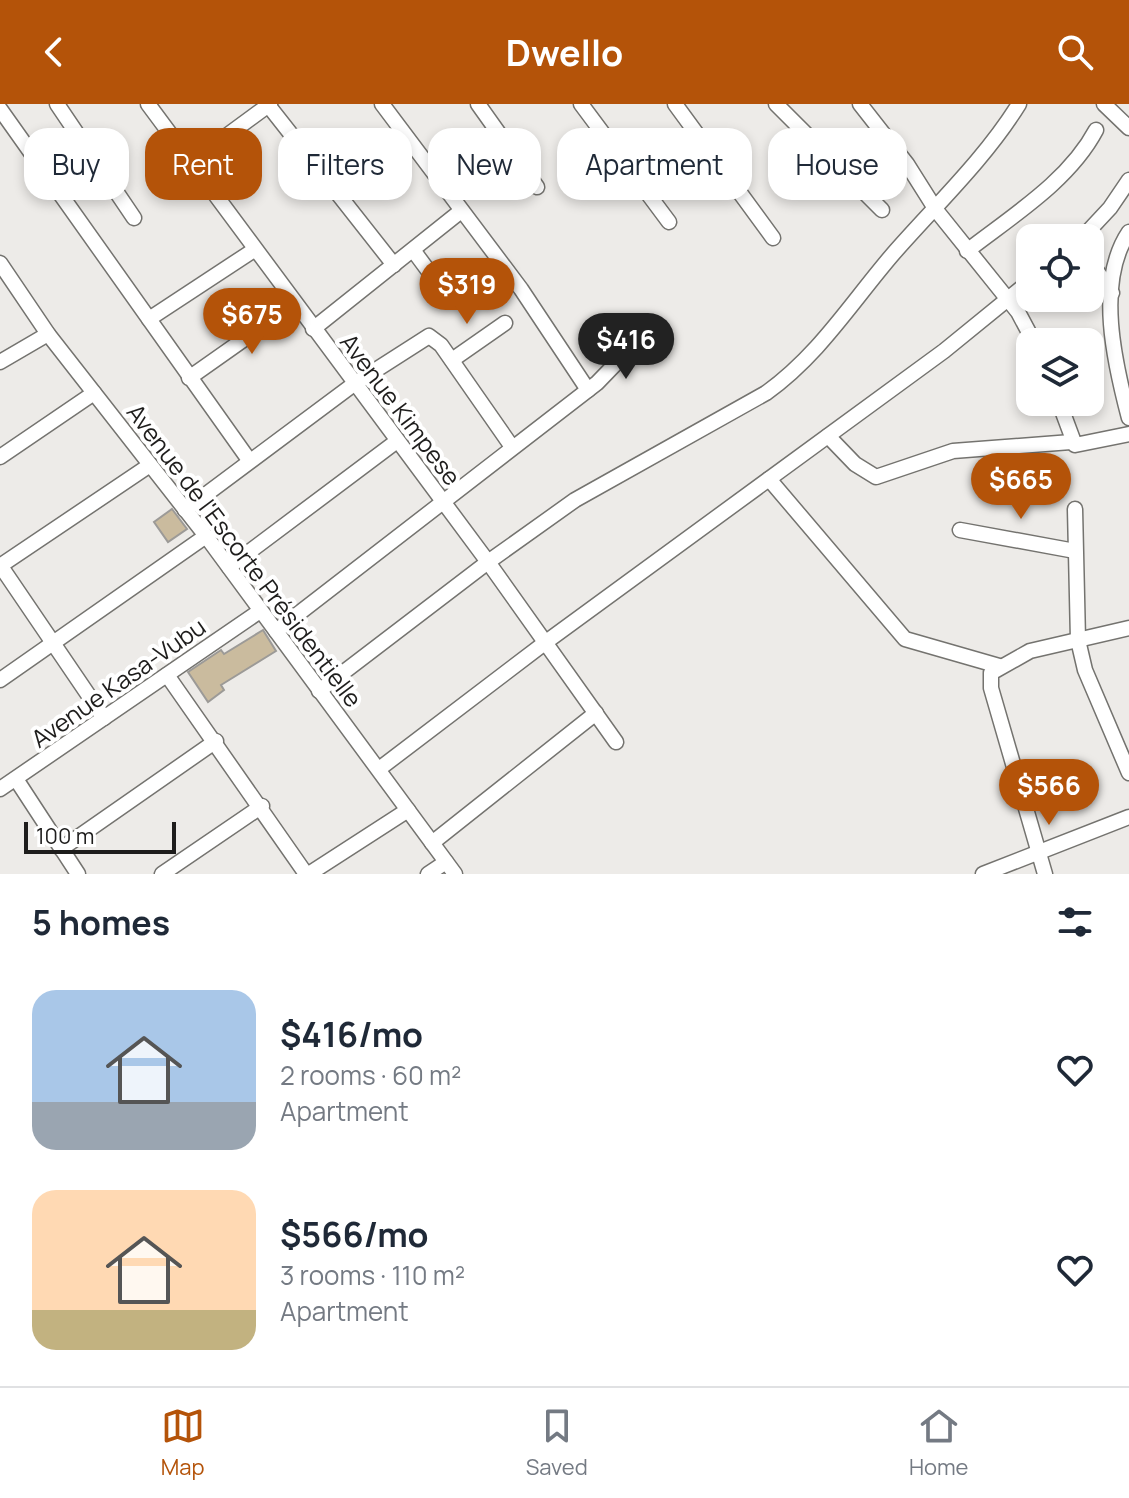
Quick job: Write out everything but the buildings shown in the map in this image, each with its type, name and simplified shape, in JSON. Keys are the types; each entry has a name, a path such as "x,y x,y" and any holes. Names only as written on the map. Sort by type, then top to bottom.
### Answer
{"street":[{"path":"57,104 134,218"},
{"name":"Avenue Kimpese","path":"148,104 166,128"},
{"path":"382,104 521,289 588,390"},
{"path":"478,104 495,128"},
{"path":"581,104 669,222"},
{"path":"675,104 773,238"},
{"path":"776,104 882,210"},
{"path":"860,104 907,164 967,251 1006,297 1025,328"},
{"path":"319,691 575,500 766,393 791,374 816,351 877,273 936,210 1019,104"},
{"path":"1104,104 1129,128"},
{"path":"238,128 269,105 394,265"},
{"path":"0,109 249,460"},
{"path":"967,251 1048,189 1087,146 1096,130"},
{"path":"1095,224 1129,180"},
{"name":"Avenue Kimpese","path":"218,200 488,562 616,742"},
{"path":"313,329 461,211"},
{"path":"1129,232 1115,267 1112,293 1113,352 1129,418"},
{"path":"149,319 254,250"},
{"path":"413,250 450,300"},
{"name":"Avenue de l'Escorte Présidentielle","path":"0,263 48,334 206,536 450,868"},
{"path":"1104,281 1112,293"},
{"path":"379,769 546,642 944,351 1016,290"},
{"path":"189,378 294,304"},
{"path":"452,360 505,323"},
{"path":"0,362 48,334"},
{"path":"185,510 249,460 422,338 435,338 512,447"},
{"path":"276,631 588,390 627,352"},
{"path":"0,457 94,393"},
{"path":"1064,416 1073,444"},
{"path":"828,436 855,464 876,477 953,451 1073,444 1127,435 1129,451"},
{"path":"229,567 397,441"},
{"path":"104,718 55,642 0,566 150,465"},
{"path":"769,479 905,639 999,666"},
{"path":"1075,509 1078,640 1085,670 1129,773"},
{"path":"960,530 1075,551"},
{"path":"0,680 206,536"},
{"name":"Avenue Kasa-Vubu","path":"0,789 260,611"},
{"path":"1045,874 991,688 991,673 1030,651 1129,628"},
{"path":"167,675 308,874 408,810"},
{"path":"432,843 596,713"},
{"path":"1114,740 1129,730"},
{"path":"61,849 216,741"},
{"path":"16,779 78,874"},
{"path":"162,874 262,806"},
{"path":"983,874 1129,817"},
{"path":"428,874 450,868"}]}
